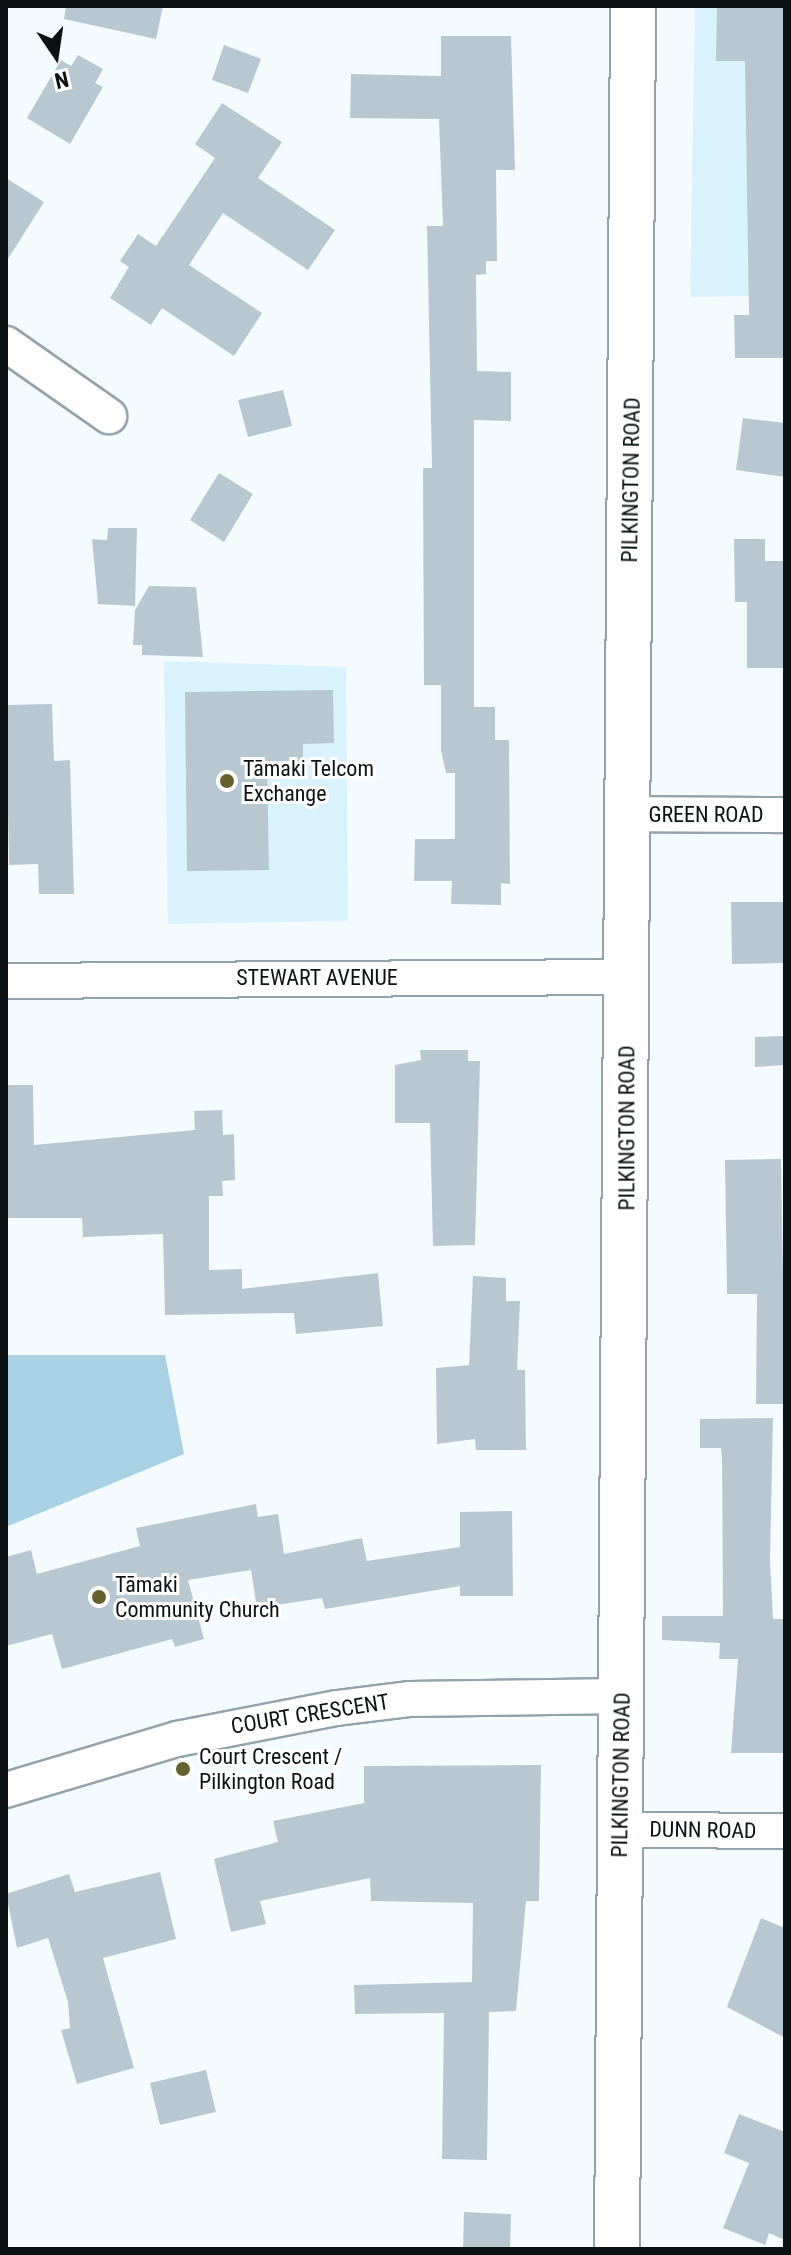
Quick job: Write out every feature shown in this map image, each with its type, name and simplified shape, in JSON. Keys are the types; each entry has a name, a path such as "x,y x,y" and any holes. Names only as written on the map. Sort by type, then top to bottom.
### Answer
{"street":[{"name":"PILKINGTON ROAD","path":"617,2249 633,6"},
{"path":"6,344 109,416"},
{"name":"GREEN ROAD","path":"627,814 785,815"},
{"name":"STEWART AVENUE","path":"6,981 628,977"},
{"name":"COURT CRESCENT","path":"6,1790 148,1746 310,1712 410,1699 622,1696"},
{"name":"DUNN ROAD","path":"621,1830 785,1831"}],"shaded area":[{"path":"695,6 785,6 785,295 690,297"},
{"path":"164,661 346,667 348,921 168,924"},
{"path":"6,1355 165,1355 184,1454 6,1527"}],"building":[{"path":"66,6 163,6 156,39 64,19"},
{"path":"717,6 785,6 785,358 735,358 734,315 749,315 745,61 716,61"},
{"path":"441,36 511,36 515,170 496,170 497,261 486,261 486,274 476,275 477,371 511,372 511,421 474,420 474,707 495,707 495,740 509,740 510,884 501,883 501,905 451,904 452,881 414,881 415,839 455,839 455,773 446,773 441,750 441,685 424,685 423,468 432,468 427,226 443,226 439,119 350,118 351,74 441,76"},
{"path":"224,45 261,59 248,93 212,80"},
{"path":"78,55 103,69 95,83 103,87 70,144 27,118 61,60 71,66"},
{"path":"222,103 282,142 258,178 335,230 308,270 223,213 189,265 262,313 234,356 162,308 151,325 110,298 129,267 120,261 138,234 156,246 215,158 195,144"},
{"path":"6,178 44,202 6,262"},
{"path":"283,390 292,426 248,437 238,400"},
{"path":"743,418 785,423 785,477 736,470"},
{"path":"219,473 253,494 224,542 190,520"},
{"path":"108,528 137,528 135,606 98,604 92,539 107,540"},
{"path":"734,539 765,539 765,561 785,561 785,668 747,668 747,602 735,602"},
{"path":"149,586 196,587 203,657 142,655 142,645 133,645 135,610"},
{"name":"Tāmaki Telcom Exchange","path":"333,690 334,743 303,744 303,761 267,761 269,870 187,871 185,692"},
{"path":"52,704 54,761 70,760 74,894 39,894 38,864 9,865 6,705"},
{"path":"731,902 785,902 785,963 732,964"},
{"path":"785,1036 785,1065 755,1067 755,1037"},
{"path":"420,1050 468,1050 468,1061 480,1061 475,1245 433,1246 430,1123 395,1123 395,1065 421,1060"},
{"path":"6,1085 33,1085 34,1145 195,1130 194,1111 222,1110 223,1135 234,1134 235,1180 222,1181 223,1196 209,1196 209,1270 242,1269 242,1289 378,1273 383,1326 296,1334 294,1313 165,1315 163,1234 83,1237 82,1218 6,1218"},
{"path":"781,1159 785,1404 756,1404 757,1294 727,1294 725,1160"},
{"path":"473,1276 506,1278 506,1301 520,1301 517,1370 525,1370 526,1450 476,1450 475,1439 437,1444 436,1368 469,1365"},
{"path":"773,1418 770,1560 773,1619 785,1619 785,1753 731,1753 738,1659 719,1659 720,1643 662,1640 662,1616 723,1616 721,1448 700,1448 700,1419"},
{"path":"256,1504 258,1517 278,1514 284,1554 362,1538 367,1561 460,1547 460,1512 512,1511 513,1596 460,1596 460,1586 325,1609 322,1598 257,1608 251,1570 188,1580 204,1639 175,1647 172,1639 62,1669 52,1634 6,1646 6,1557 31,1550 37,1574 140,1546 136,1528"},
{"path":"541,1765 539,1901 526,1901 516,2011 489,2012 487,2160 442,2159 444,2013 355,2014 354,1985 472,1982 473,1903 371,1901 370,1878 260,1901 266,1924 231,1932 214,1859 278,1842 273,1821 364,1803 364,1766"},
{"path":"160,1872 176,1939 103,1958 134,2068 77,2084 61,2030 70,2028 68,2002 48,1938 17,1948 6,1894 69,1874 75,1892"},
{"path":"761,1918 785,1928 785,2038 727,2007"},
{"path":"206,2070 216,2112 160,2125 150,2083"},
{"path":"739,2114 785,2132 785,2240 769,2233 765,2245 723,2228 749,2163 724,2153"},
{"path":"464,2212 511,2214 510,2249 463,2249"}],"place":[{"name":"Tāmaki Telcom Exchange","path":"227,781"},
{"name":"Tāmaki Community Church","path":"99,1597"},
{"name":"Court Crescent / Pilkington Road","path":"183,1769"}]}
